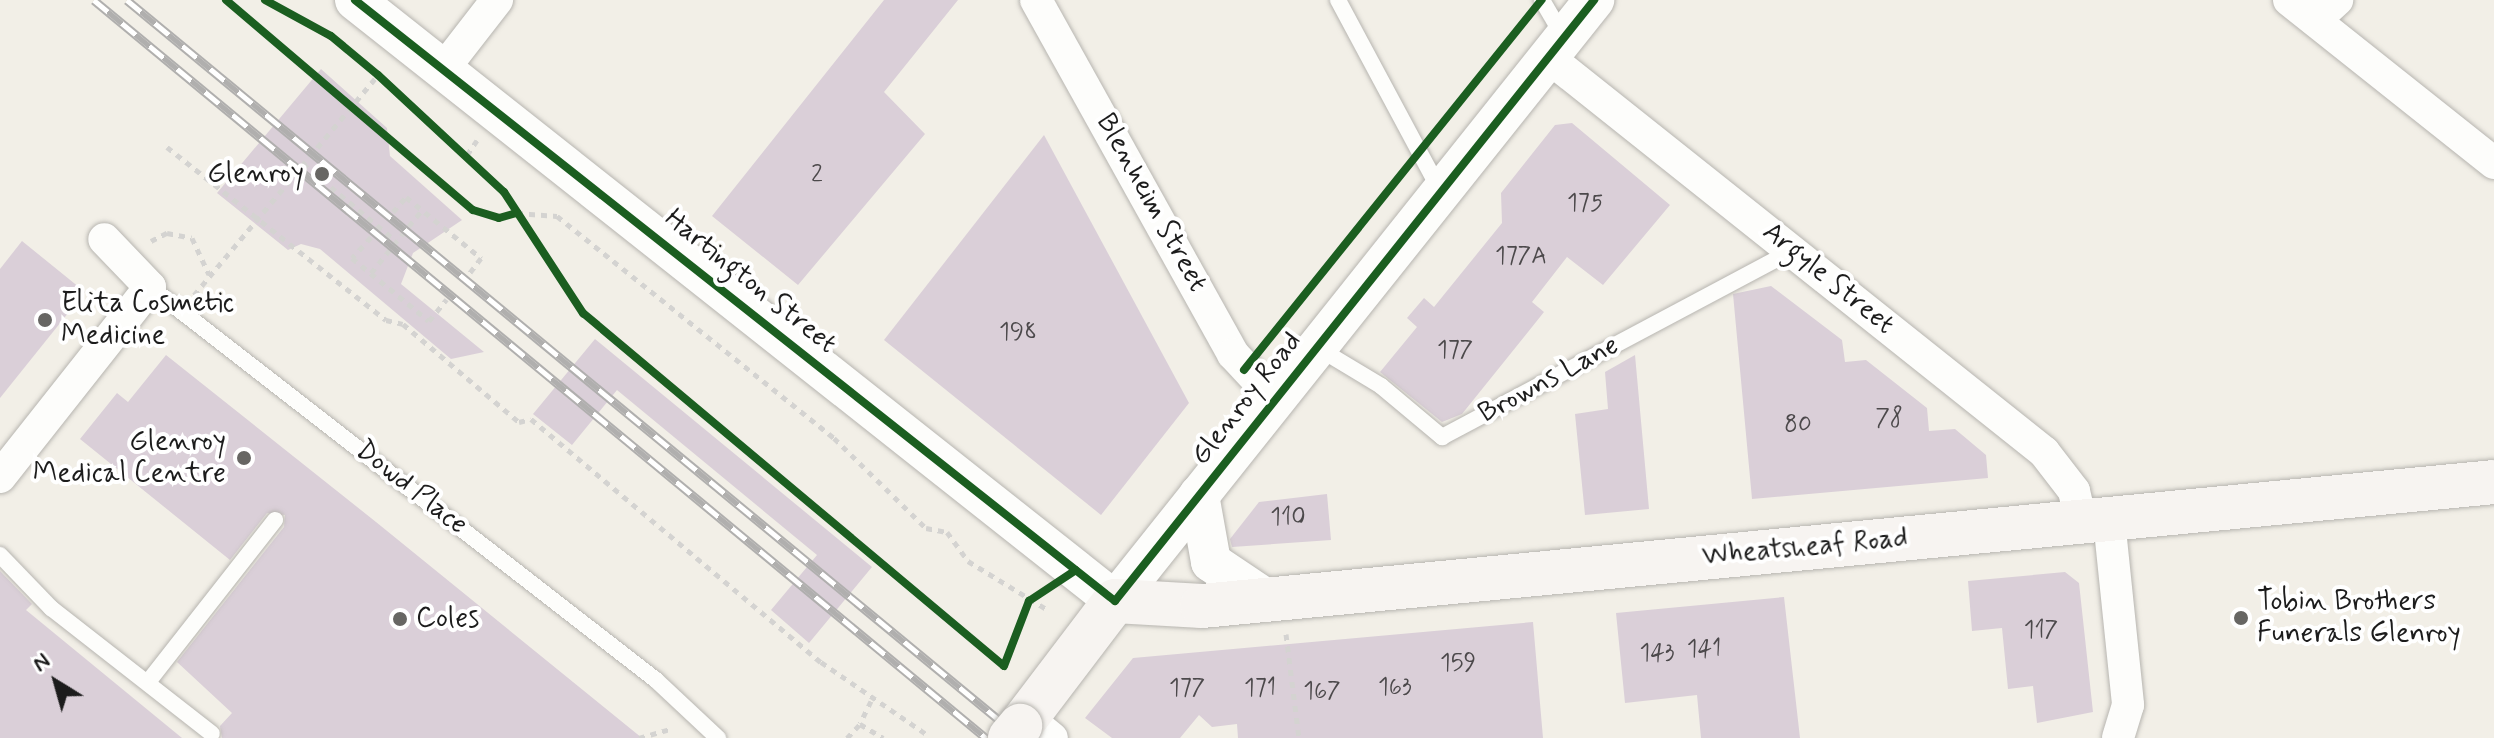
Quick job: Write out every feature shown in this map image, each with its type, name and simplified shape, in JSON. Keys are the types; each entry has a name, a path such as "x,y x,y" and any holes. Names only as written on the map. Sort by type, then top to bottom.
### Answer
{"main road":[{"name":"Wheatsheaf Road","path":"1115,601 1152,608 1274,598 2494,482"},
{"name":"Glenroy Road","path":"1028,730 1115,601"}],"street":[{"name":"Hartington Street","path":"355,0 389,13 445,67 1115,601"},
{"path":"445,67 497,0"},
{"name":"Blenheim Street","path":"1036,0 1233,354 1275,399"},
{"name":"Glenroy Road","path":"1115,601 1594,0"},
{"path":"2289,0 2326,10 2494,163"},
{"name":"Argyle Street","path":"1556,47 1793,250 2044,452 2095,521 2128,705 2118,738"},
{"name":"Dowd Place","path":"115,247 150,287"},
{"path":"0,477 150,287"},
{"path":"1199,495 1211,562 1274,598"}],"lane":[{"path":"1338,0 1440,190"},
{"path":"1542,0 1556,47"},
{"name":"Browns Lane","path":"1316,347 1381,386 1442,437 1793,250"},
{"name":"Dowd Place","path":"150,287 656,680 718,738"},
{"path":"148,682 275,520"},
{"path":"0,555 51,608 212,734"}],"path":[{"path":"366,65 389,85"},
{"path":"183,312 209,274 378,75"},
{"path":"339,98 359,115"},
{"path":"456,145 476,164"},
{"path":"167,147 386,320 403,324 519,422 531,419 871,701 924,736 939,738"},
{"path":"303,164 396,241"},
{"path":"393,212 406,197 481,258 469,274"},
{"path":"510,203 525,225"},
{"path":"371,273 422,210"},
{"path":"499,218 517,213 557,216 834,438 926,528 947,532 968,561 1048,610"},
{"path":"115,247 167,233 192,238 209,274"},
{"path":"371,237 352,258 429,321 447,299"},
{"path":"1024,614 1029,601 1076,570"},
{"path":"1274,598 1299,738"},
{"path":"847,738 860,724 871,701"},
{"path":"860,724 883,738"}],"building":[{"path":"884,0 958,0 884,92 925,134 798,285 712,216"},
{"name":"Glenroy","path":"321,69 387,128 390,156 462,220 413,253 401,284 484,352 451,359 320,249 301,244 288,250 217,193"},
{"path":"1572,123 1670,205 1603,285 1567,257 1532,302 1544,312 1462,414 1442,422 1380,372 1417,327 1407,318 1424,298 1434,307 1502,223 1501,193 1555,125"},
{"path":"1044,135 1189,403 1101,515 884,340"},
{"path":"22,241 85,292 0,398 0,269"},
{"path":"1771,286 1842,340 1845,362 1866,360 1927,408 1929,431 1955,429 1986,455 1988,478 1752,499 1733,294"},
{"path":"595,339 872,567 809,643 771,610 817,555 617,390 572,445 533,414"},
{"path":"166,355 642,738 222,738 220,726 232,713 177,662 284,527 285,515 267,513 230,560 80,439 117,393 128,402"},
{"path":"1635,355 1649,509 1585,515 1575,414 1608,409 1605,372"},
{"path":"1327,494 1331,540 1232,547 1230,539 1259,502"},
{"path":"0,571 32,604 26,610 182,738 0,738"},
{"path":"2065,572 2079,583 2093,712 2037,723 2033,686 2008,689 2002,628 1972,631 1968,581"},
{"path":"1784,597 1800,738 1701,738 1697,695 1625,703 1616,613"},
{"path":"1533,622 1543,738 1238,738 1237,724 1212,727 1199,715 1180,738 1112,738 1085,718 1133,658"}],"railway":[{"path":"94,0 986,738"},
{"path":"127,0 1021,738"}],"cycle path":[{"path":"226,0 473,210 499,218 517,213"},
{"path":"265,0 331,36 378,75 504,192 583,313 1004,666 1029,601 1076,570"},
{"path":"355,0 1115,601 1594,0"},
{"path":"1244,370 1542,0"}],"place":[{"name":"Glenroy","path":"322,174"},
{"name":"Elita Cosmetic Medicine","path":"45,320"},
{"name":"Glenroy Medical Centre","path":"244,458"},
{"name":"Tobin Brothers Funerals Glenroy","path":"2241,618"},
{"name":"Coles","path":"400,619"}]}
